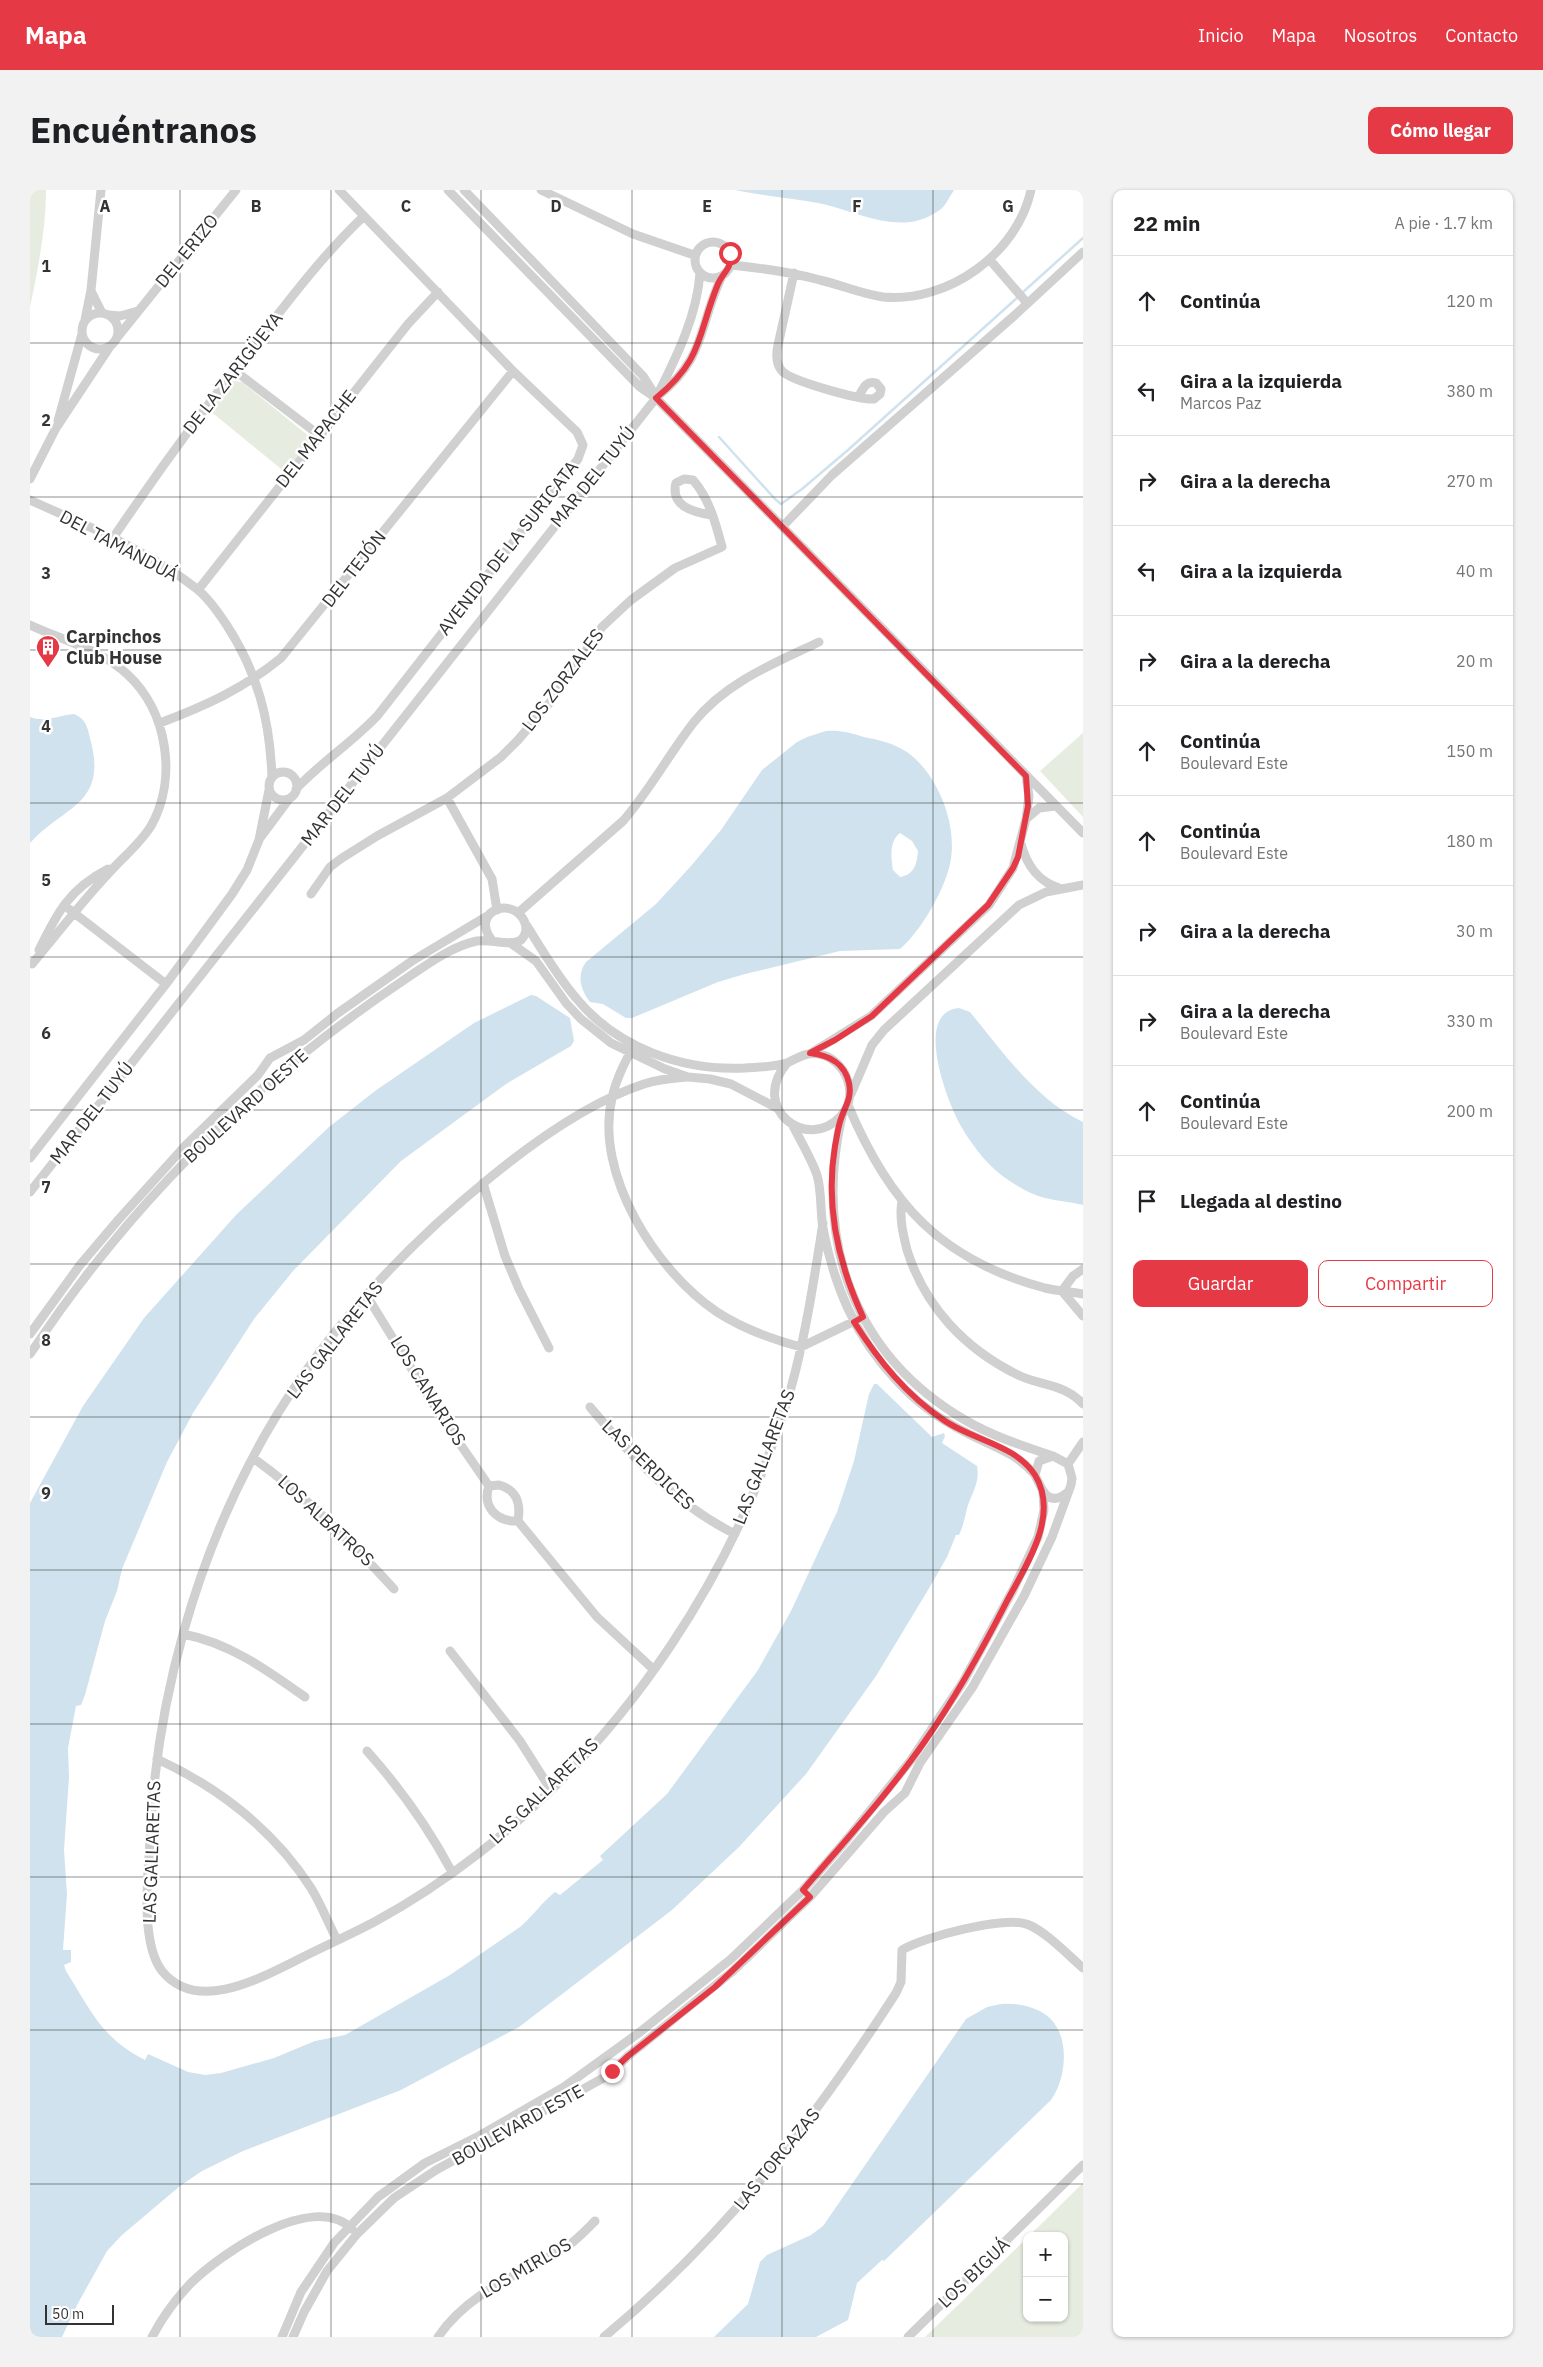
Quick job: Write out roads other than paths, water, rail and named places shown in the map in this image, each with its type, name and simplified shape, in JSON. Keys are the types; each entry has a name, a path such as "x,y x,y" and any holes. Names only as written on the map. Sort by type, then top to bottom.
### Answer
{"street":[{"path":"30,479 56,428 82,334 91,290 101,190"},
{"name":"DEL ERIZO","path":"56,428 114,342 236,190"},
{"name":"AVENIDA DE LA SURICATA","path":"259,840 310,774 356,737 378,714 578,459 583,445 577,432 513,371 339,190"},
{"path":"448,190 640,387 656,398 783,526 1083,833"},
{"path":"464,190 643,376 656,398"},
{"path":"541,190 594,217 634,234 694,255"},
{"path":"730,265 794,274 882,296 920,294 957,281 990,260 1016,225 1031,190"},
{"name":"DE LA ZARIGÜEYA","path":"113,538 175,448 234,370 328,251 364,216"},
{"path":"656,398 671,386 686,369 700,344 722,276 730,265 730,253 723,244 706,242 694,255 695,265 700,273 711,278 722,276"},
{"path":"783,526 832,476 1083,252"},
{"path":"990,260 1026,301"},
{"path":"656,398 690,318 700,273"},
{"path":"794,274 776,356 779,365 790,377 859,396"},
{"path":"82,334 88,345 100,349 114,342 118,328 106,314 91,290"},
{"name":"DEL MAPACHE","path":"198,590 408,324 438,292"},
{"path":"85,320 90,316 106,314 120,316 139,311"},
{"path":"234,370 319,435"},
{"name":"DEL TEJÓN","path":"160,723 207,705 254,680 281,658 513,371"},
{"name":"MAR DEL TUYÚ","path":"30,1192 656,398"},
{"name":"LOS ZORZALES","path":"311,894 330,867 342,858 377,836 447,798 481,773 518,740 552,700 588,646 615,614 646,588 675,568 722,547 711,515 702,489 694,480 684,478 676,483 674,491 677,500 695,513 711,515"},
{"name":"DEL TAMANDUÁ","path":"30,500 113,538 160,563 198,590 212,605 233,635 254,680 267,722 271,761"},
{"path":"30,625 99,655 128,674 143,691 160,723 166,767 160,801 150,826 140,840 114,866 74,913 31,967"},
{"path":"518,913 623,821 638,805 695,720 721,695 756,672 819,642"},
{"path":"271,761 282,773 293,778 296,790"},
{"name":"AVENIDA DE LA SURICATA","path":"30,1158 166,984 232,894 246,870 259,840 272,778 271,761"},
{"path":"272,778 282,773"},
{"name":"AVENIDA DE LA SURICATA","path":"293,778 310,774"},
{"path":"777,1108 774,1084 779,1072 786,1063 797,1056 810,1053 835,1040 872,1016 982,912 1013,868 1021,844 1029,796 1026,776"},
{"path":"269,790 277,799 289,799"},
{"path":"447,798 492,879 496,910"},
{"path":"1026,819 1039,808 1056,806"},
{"path":"1021,844 1032,869 1046,884 1060,888"},
{"path":"31,967 56,914 63,904 93,877 114,866"},
{"path":"786,1063 748,1068 711,1067 669,1059 634,1045 605,1025 577,1000 518,913 505,909 496,910 487,916 484,928 491,939 512,944 536,961 566,1003 581,1019 611,1044 648,1063 688,1077 710,1079 731,1084 777,1108 792,1124 817,1175 822,1223 833,1274 854,1322 881,1362 910,1394 946,1422 1016,1456 1035,1475 1043,1492 1050,1498 1056,1498 1068,1492 1072,1478 1068,1464 1053,1456 986,1431 947,1408 901,1368 876,1339 863,1317 845,1275 833,1222 832,1164 842,1116 872,1045 884,1030 1002,918 1034,896 1060,888 1083,885"},
{"path":"63,904 166,984"},
{"name":"BOULEVARD OESTE","path":"30,1354 82,1280 270,1058 304,1040 388,978 487,916"},
{"path":"512,944 523,938 527,926"},
{"name":"BOULEVARD OESTE","path":"30,1334 80,1266 159,1172 217,1121 345,1021 395,987 455,949 472,942 491,939"},
{"path":"388,978 395,987"},
{"path":"634,1045 612,1098 611,1142 617,1174 630,1208 654,1251 694,1293 716,1311 765,1337 801,1347 863,1317"},
{"path":"282,1051 288,1054 290,1058 289,1065"},
{"path":"810,1053 826,1056 840,1066 846,1074 849,1101 874,1160 902,1201 940,1238 982,1266 1020,1280 1062,1291 1083,1294"},
{"path":"265,1066 270,1072 278,1074"},
{"name":"LAS GALLARETAS","path":"688,1077 662,1079 642,1084 612,1098 537,1143 483,1183 427,1232 367,1296 315,1359 284,1405 236,1493 217,1540 183,1634 164,1711 151,1817 148,1876 149,1934 155,1959 169,1978 187,1989 198,1992 219,1991 286,1965 377,1921 477,1855 551,1790 608,1729 693,1611 735,1534 749,1503 787,1400 801,1347 822,1223"},
{"path":"792,1124 802,1128 824,1128 842,1116"},
{"path":"483,1183 505,1256 519,1289 549,1348"},
{"path":"902,1201 901,1218 911,1262 934,1307 948,1323 967,1342 1002,1366 1020,1376 1066,1390 1083,1404"},
{"path":"119,1219 126,1226"},
{"path":"1062,1291 1074,1276 1083,1269"},
{"path":"1062,1291 1083,1316"},
{"name":"LOS CANARIOS","path":"367,1296 438,1412 489,1486"},
{"path":"37,1324 46,1330"},
{"name":"LAS PERDICES","path":"590,1407 635,1458 688,1507 706,1520 735,1534"},
{"path":"1068,1464 1083,1442"},
{"path":"1035,1475 1039,1462 1053,1456"},
{"name":"LOS ALBATROS","path":"254,1458 286,1481 310,1502 349,1540 394,1589"},
{"path":"518,1522 502,1520 491,1510 487,1502 486,1493 489,1486 499,1485 513,1492 519,1505 518,1522 597,1617 653,1669"},
{"name":"BOULEVARD ESTE","path":"293,2337 304,2312 327,2271 375,2214 416,2181 557,2091 603,2059 708,1979 806,1894 925,1741 963,1682 1013,1590 1038,1537 1044,1510 1043,1492"},
{"name":"BOULEVARD ESTE","path":"282,2337 302,2292 334,2243 348,2226 378,2198 425,2163 481,2140 591,2085 612,2071 628,2056 715,1987 884,1812 905,1793 920,1763 972,1688 1024,1596 1052,1537 1068,1492"},
{"path":"1013,1590 1024,1596"},
{"path":"183,1634 218,1643 244,1656 305,1697"},
{"path":"450,1651 514,1733 551,1790"},
{"path":"963,1682 972,1688"},
{"path":"367,1751 422,1818 452,1872"},
{"path":"157,1759 211,1788 234,1805 277,1845 311,1889 337,1940"},
{"path":"899,1774 905,1774 913,1779"},
{"path":"887,1788 889,1798 896,1801"},
{"name":"LAS TORCAZAS","path":"604,2337 656,2291 724,2223 791,2144 852,2061 896,1992 901,1982 902,1950 944,1933 1019,1922 1031,1926 1083,1968"},
{"path":"708,1979 715,1987"},
{"path":"603,2059 611,2066 612,2071"},
{"path":"584,2072 584,2077 591,2085"},
{"name":"LOS BIGUÁ","path":"908,2337 1083,2165"},
{"path":"152,2337 168,2311 191,2283 239,2246 275,2228 304,2218 318,2217 348,2226 357,2234"},
{"name":"LOS MIRLOS","path":"438,2337 473,2299 488,2288 564,2248 595,2221"}],"water":[{"path":"735,190 954,190 941,209 927,217 912,222 897,223 882,221 823,204"},
{"path":"74,714 82,719 88,729 94,763 93,779 87,792 79,802 30,843 30,717 47,719"},
{"path":"826,731 836,731 891,744 907,752 918,762 929,774 937,789 949,820 952,853 946,878 941,889 929,912 908,942 900,949 840,951 745,974 718,982 632,1018 626,1018 603,1004 590,1002 584,993 580,978 586,962 656,904 721,830 762,770 797,742","holes":["900,833 912,841 918,851 916,864 909,874 900,877 893,870 892,845 896,836"]},
{"path":"531,995 536,996 570,1018 574,1041 571,1046 506,1084 401,1161 293,1271 254,1319 193,1413 167,1462 122,1569 117,1591 105,1621 85,1695 81,1705 76,1706 68,1748 69,1777 64,1850 67,1894 63,1950 71,1950 71,1962 64,1965 98,2022 117,2042 145,2060 148,2054 188,2072 205,2075 221,2073 274,2058 315,2041 345,2035 450,1975 520,1927 555,1892 560,1895 603,1860 600,1856 667,1794 758,1670 791,1611 837,1512 854,1461 869,1394 874,1384 877,1384 932,1437 944,1433 945,1436 942,1443 977,1466 977,1481 961,1531 959,1535 956,1535 947,1557 876,1676 806,1774 739,1847 672,1910 519,2027 401,2090 243,2151 202,2171 180,2186 122,2235 107,2251 76,2307 62,2337 30,2337 30,1503 83,1406 144,1318 236,1215 329,1127 375,1091 474,1023"},
{"path":"959,1008 970,1012 1035,1088 1050,1101 1083,1122 1083,1205 1038,1196 1016,1185 990,1165 965,1133 949,1100 938,1061 936,1042 938,1025 945,1013"},
{"path":"1013,2004 1036,2009 1054,2023 1060,2033 1063,2044 1063,2068 1056,2091 1051,2100 884,2261 882,2260 857,2283 848,2320 816,2337 714,2337 748,2304 760,2262 767,2255 811,2235 823,2226 966,2019 987,2007"}],"waterway":[{"path":"1022,293 1083,238"},
{"path":"719,437 781,504 848,450 1018,297"}],"place":[{"name":"Carpinchos Club House","path":"48,668"}]}
